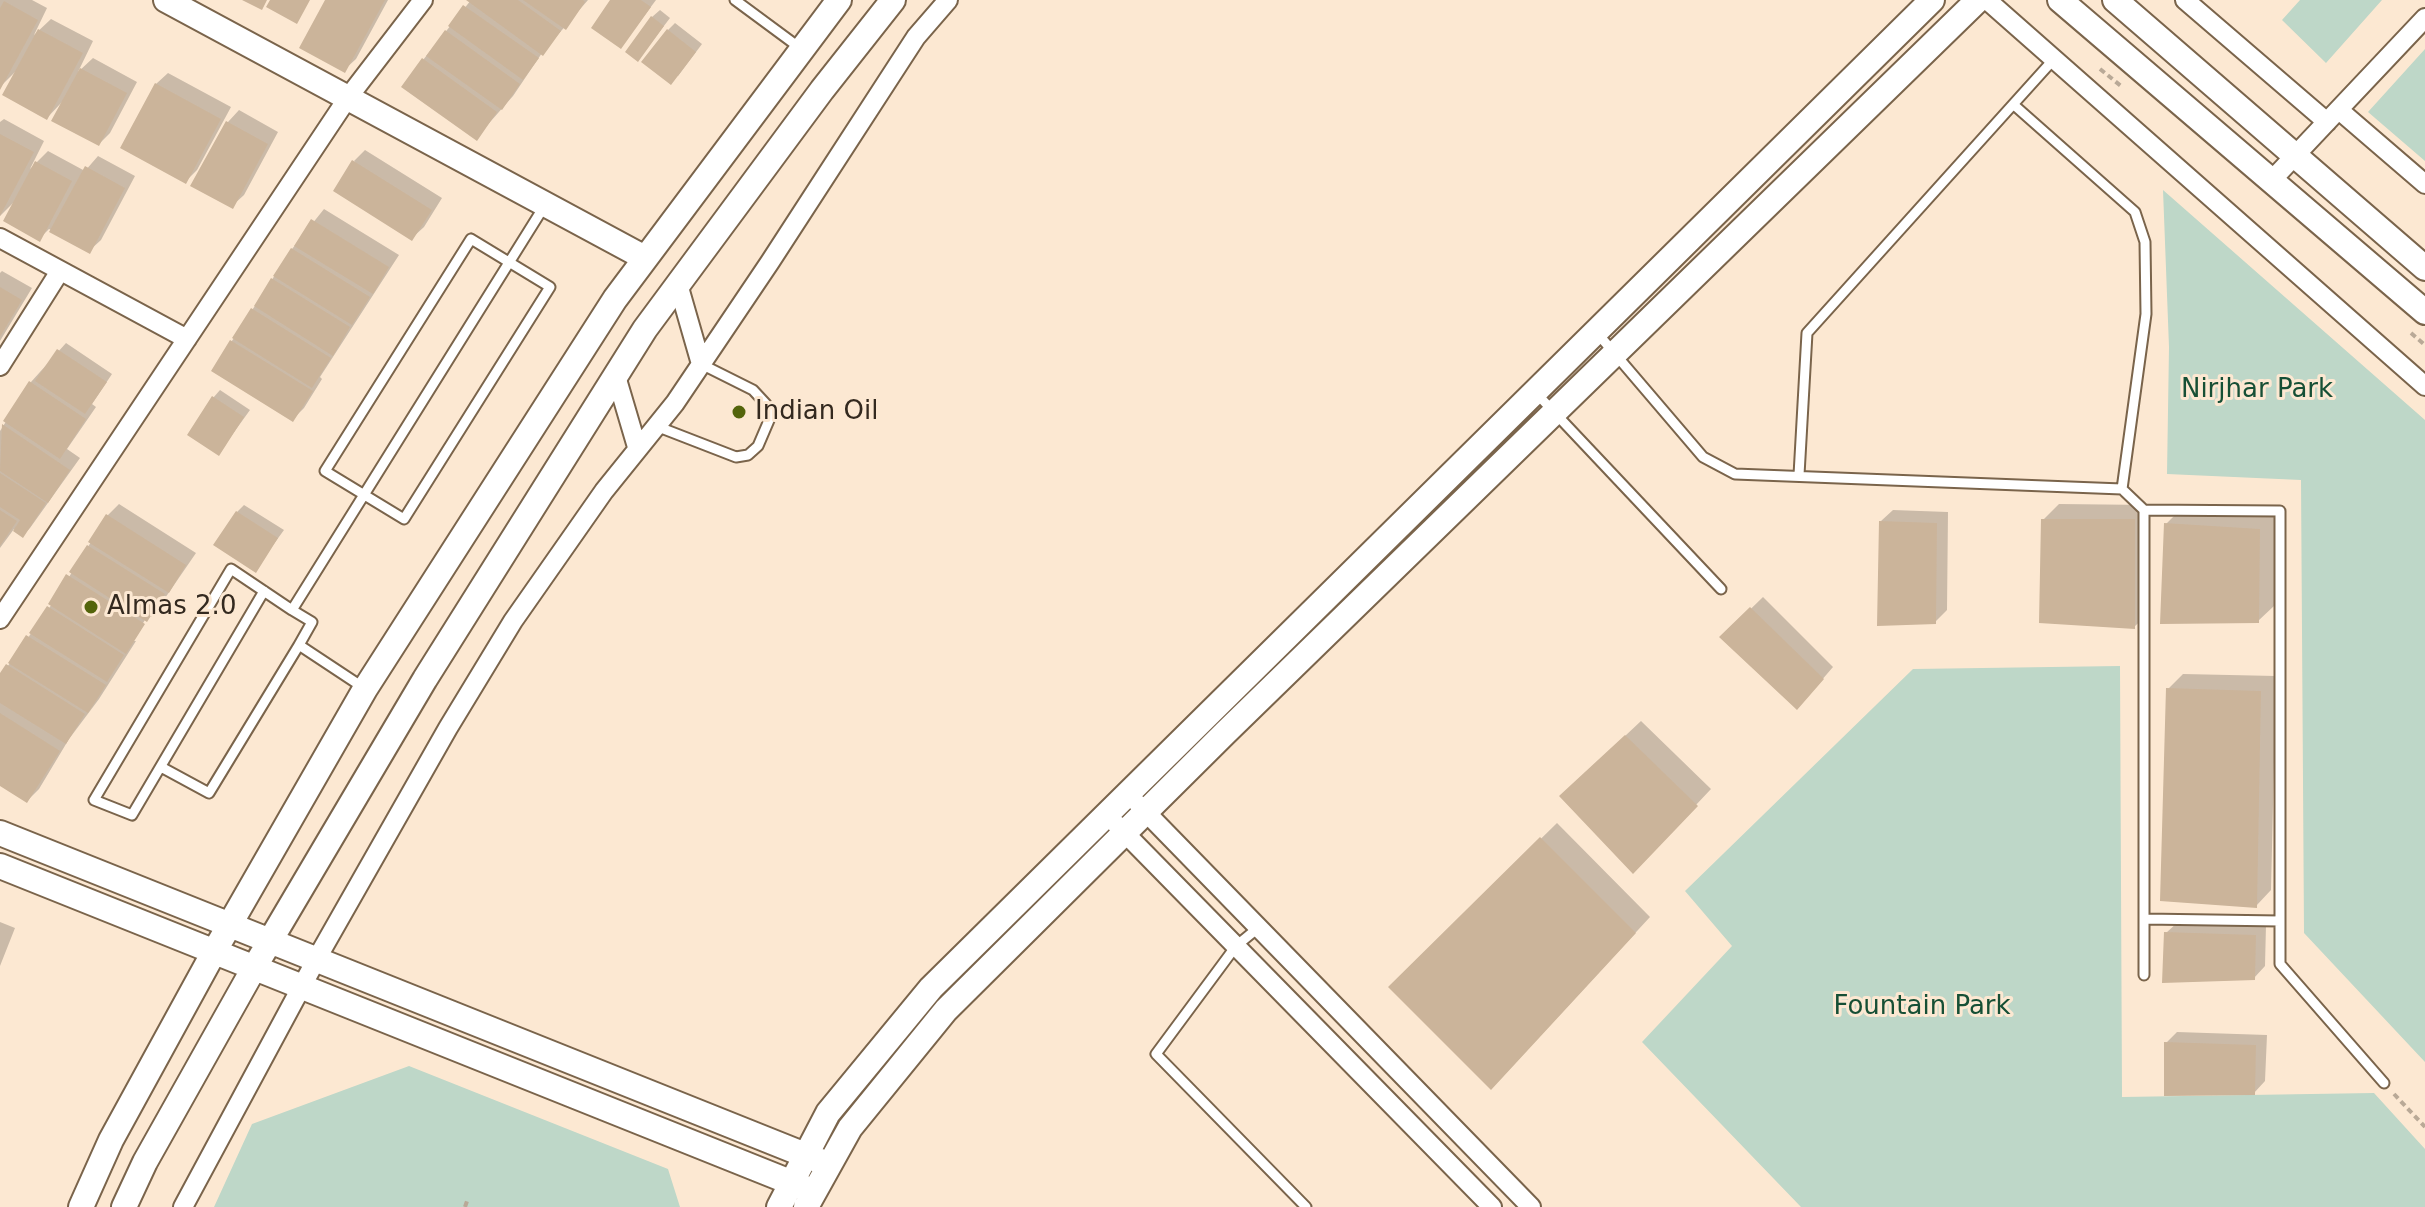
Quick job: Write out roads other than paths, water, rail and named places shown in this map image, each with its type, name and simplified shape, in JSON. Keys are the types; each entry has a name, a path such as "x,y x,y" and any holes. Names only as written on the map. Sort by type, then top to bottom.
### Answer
{"street":[{"path":"166,0 645,258"},
{"path":"0,619 347,99 423,0"},
{"path":"81,1207 111,1140 214,952 365,689 615,299 839,0"},
{"path":"124,1207 145,1162 254,968 425,679 645,329 822,90 893,0"},
{"path":"183,1207 316,960 448,728 513,621 637,447 701,364 908,49 948,0"},
{"path":"779,1207 828,1113 931,988 1932,0"},
{"path":"0,866 791,1183 810,1199 850,1128 946,1010 1978,0"},
{"path":"1987,0 2425,386"},
{"path":"2060,0 2425,312"},
{"path":"2115,0 2425,268"},
{"path":"2185,0 2425,184"},
{"path":"2271,181 2425,18"},
{"path":"0,238 187,339"},
{"path":"0,366 60,271"},
{"path":"678,284 701,364"},
{"path":"616,376 637,447"},
{"path":"1127,794 1531,1207"},
{"path":"1107,814 1492,1207"},
{"path":"0,833 830,1164"},
{"path":"607,1109 618,1081"}],"lane":[{"path":"735,0 801,50"},
{"path":"1799,475 1807,333 2054,59"},
{"path":"2014,105 2135,212 2145,242 2146,314 2122,489"},
{"path":"292,610 545,205"},
{"path":"471,239 509,262 550,287 404,519 325,471 471,239"},
{"path":"1595,332 1616,352 1703,457 1735,474 2122,489 2144,510 2280,511 2280,964 2384,1083"},
{"path":"655,426 736,457 748,455 758,446 770,418 766,404 753,390 701,364"},
{"path":"1535,391 1721,589"},
{"path":"2144,510 2144,975"},
{"path":"161,767 209,793 312,622 231,569 94,800 132,815 264,591"},
{"path":"299,645 365,689"},
{"path":"2145,919 2280,921"},
{"path":"1258,928 1236,946 1156,1054 1306,1207"}],"place":[{"name":"Indian Oil","path":"739,412"},
{"name":"Almas 2.0","path":"91,607"}],"park label":[{"name":"Nirjhar Park","path":"2257,390"},
{"name":"Fountain Park","path":"1922,1007"}]}
